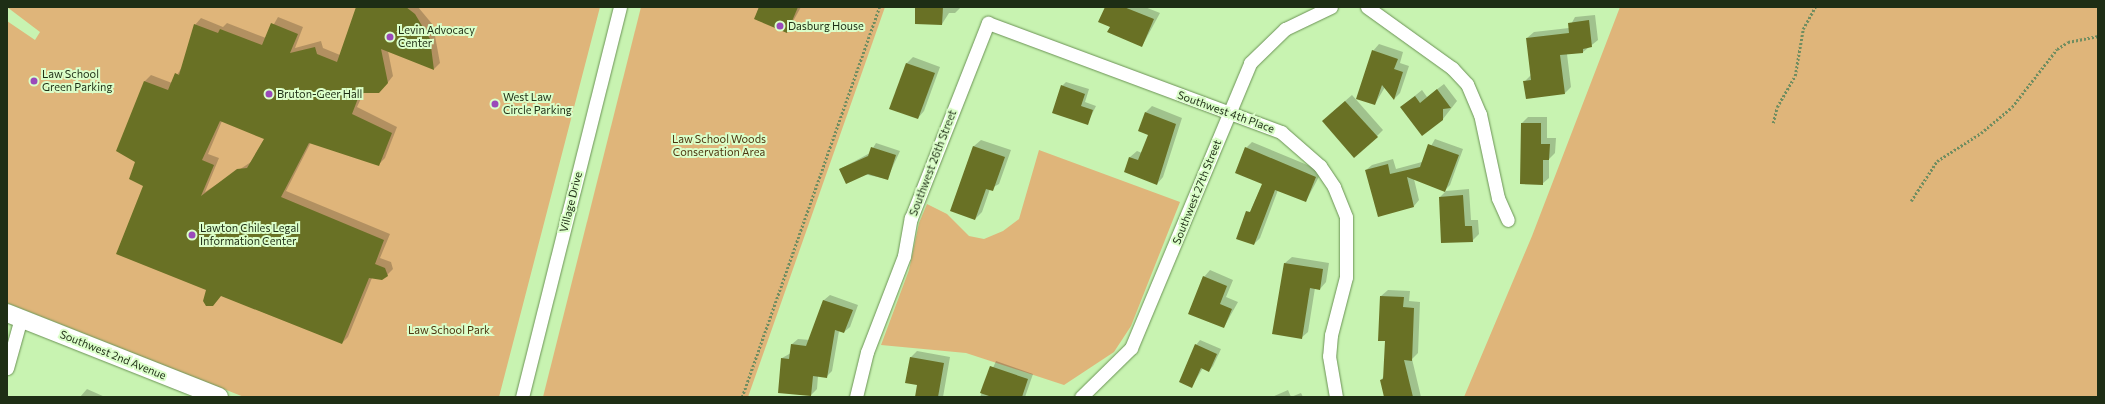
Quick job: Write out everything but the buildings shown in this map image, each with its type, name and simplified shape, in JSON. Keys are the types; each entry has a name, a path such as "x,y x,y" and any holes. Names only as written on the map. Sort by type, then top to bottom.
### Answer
{"main road":[{"name":"Southwest 2nd Avenue","path":"14,316 219,397"}],"street":[{"name":"Village Drive","path":"522,397 620,7"},
{"name":"Southwest 27th Street","path":"1081,397 1131,348 1250,63 1285,29 1331,7"},
{"path":"1367,7 1452,68 1467,84 1480,114 1498,198 1508,220"},
{"name":"Southwest 4th Place","path":"988,23 1229,114 1281,132 1300,147 1334,187 1344,211 1346,277 1331,336 1329,356 1336,397"},
{"name":"Southwest 26th Street","path":"856,397 867,352 904,256 911,218 988,23"},
{"path":"7,368 14,316"}],"path":[{"path":"742,397 879,7"},
{"path":"1773,122 1777,107 1795,76 1803,30 1815,7"},
{"path":"1911,201 1937,161 1982,133 2012,107 2056,48 2068,42 2098,36"}],"green space":[{"name":"Law School Park","path":"7,7 600,7 499,397 244,397 7,303 7,21 35,40 40,32"},
{"name":"Law School Woods Conservation Area","path":"641,7 885,7 748,397 543,397"},
{"path":"1620,7 2098,7 2098,397 1464,397 1532,236"},
{"path":"1039,150 1180,202 1131,326 1114,352 1064,385 966,353 881,345 909,270 919,223 927,204 947,214 969,236 984,239 1003,231 1019,219"}],"place":[{"name":"Dasburg House","path":"780,26"},
{"name":"Levin Advocacy Center","path":"390,37"},
{"name":"Law School Green Parking","path":"34,81"},
{"name":"Bruton-Geer Hall","path":"269,94"},
{"name":"West Law Circle Parking","path":"495,104"},
{"name":"Lawton Chiles Legal Information Center","path":"192,235"}]}
